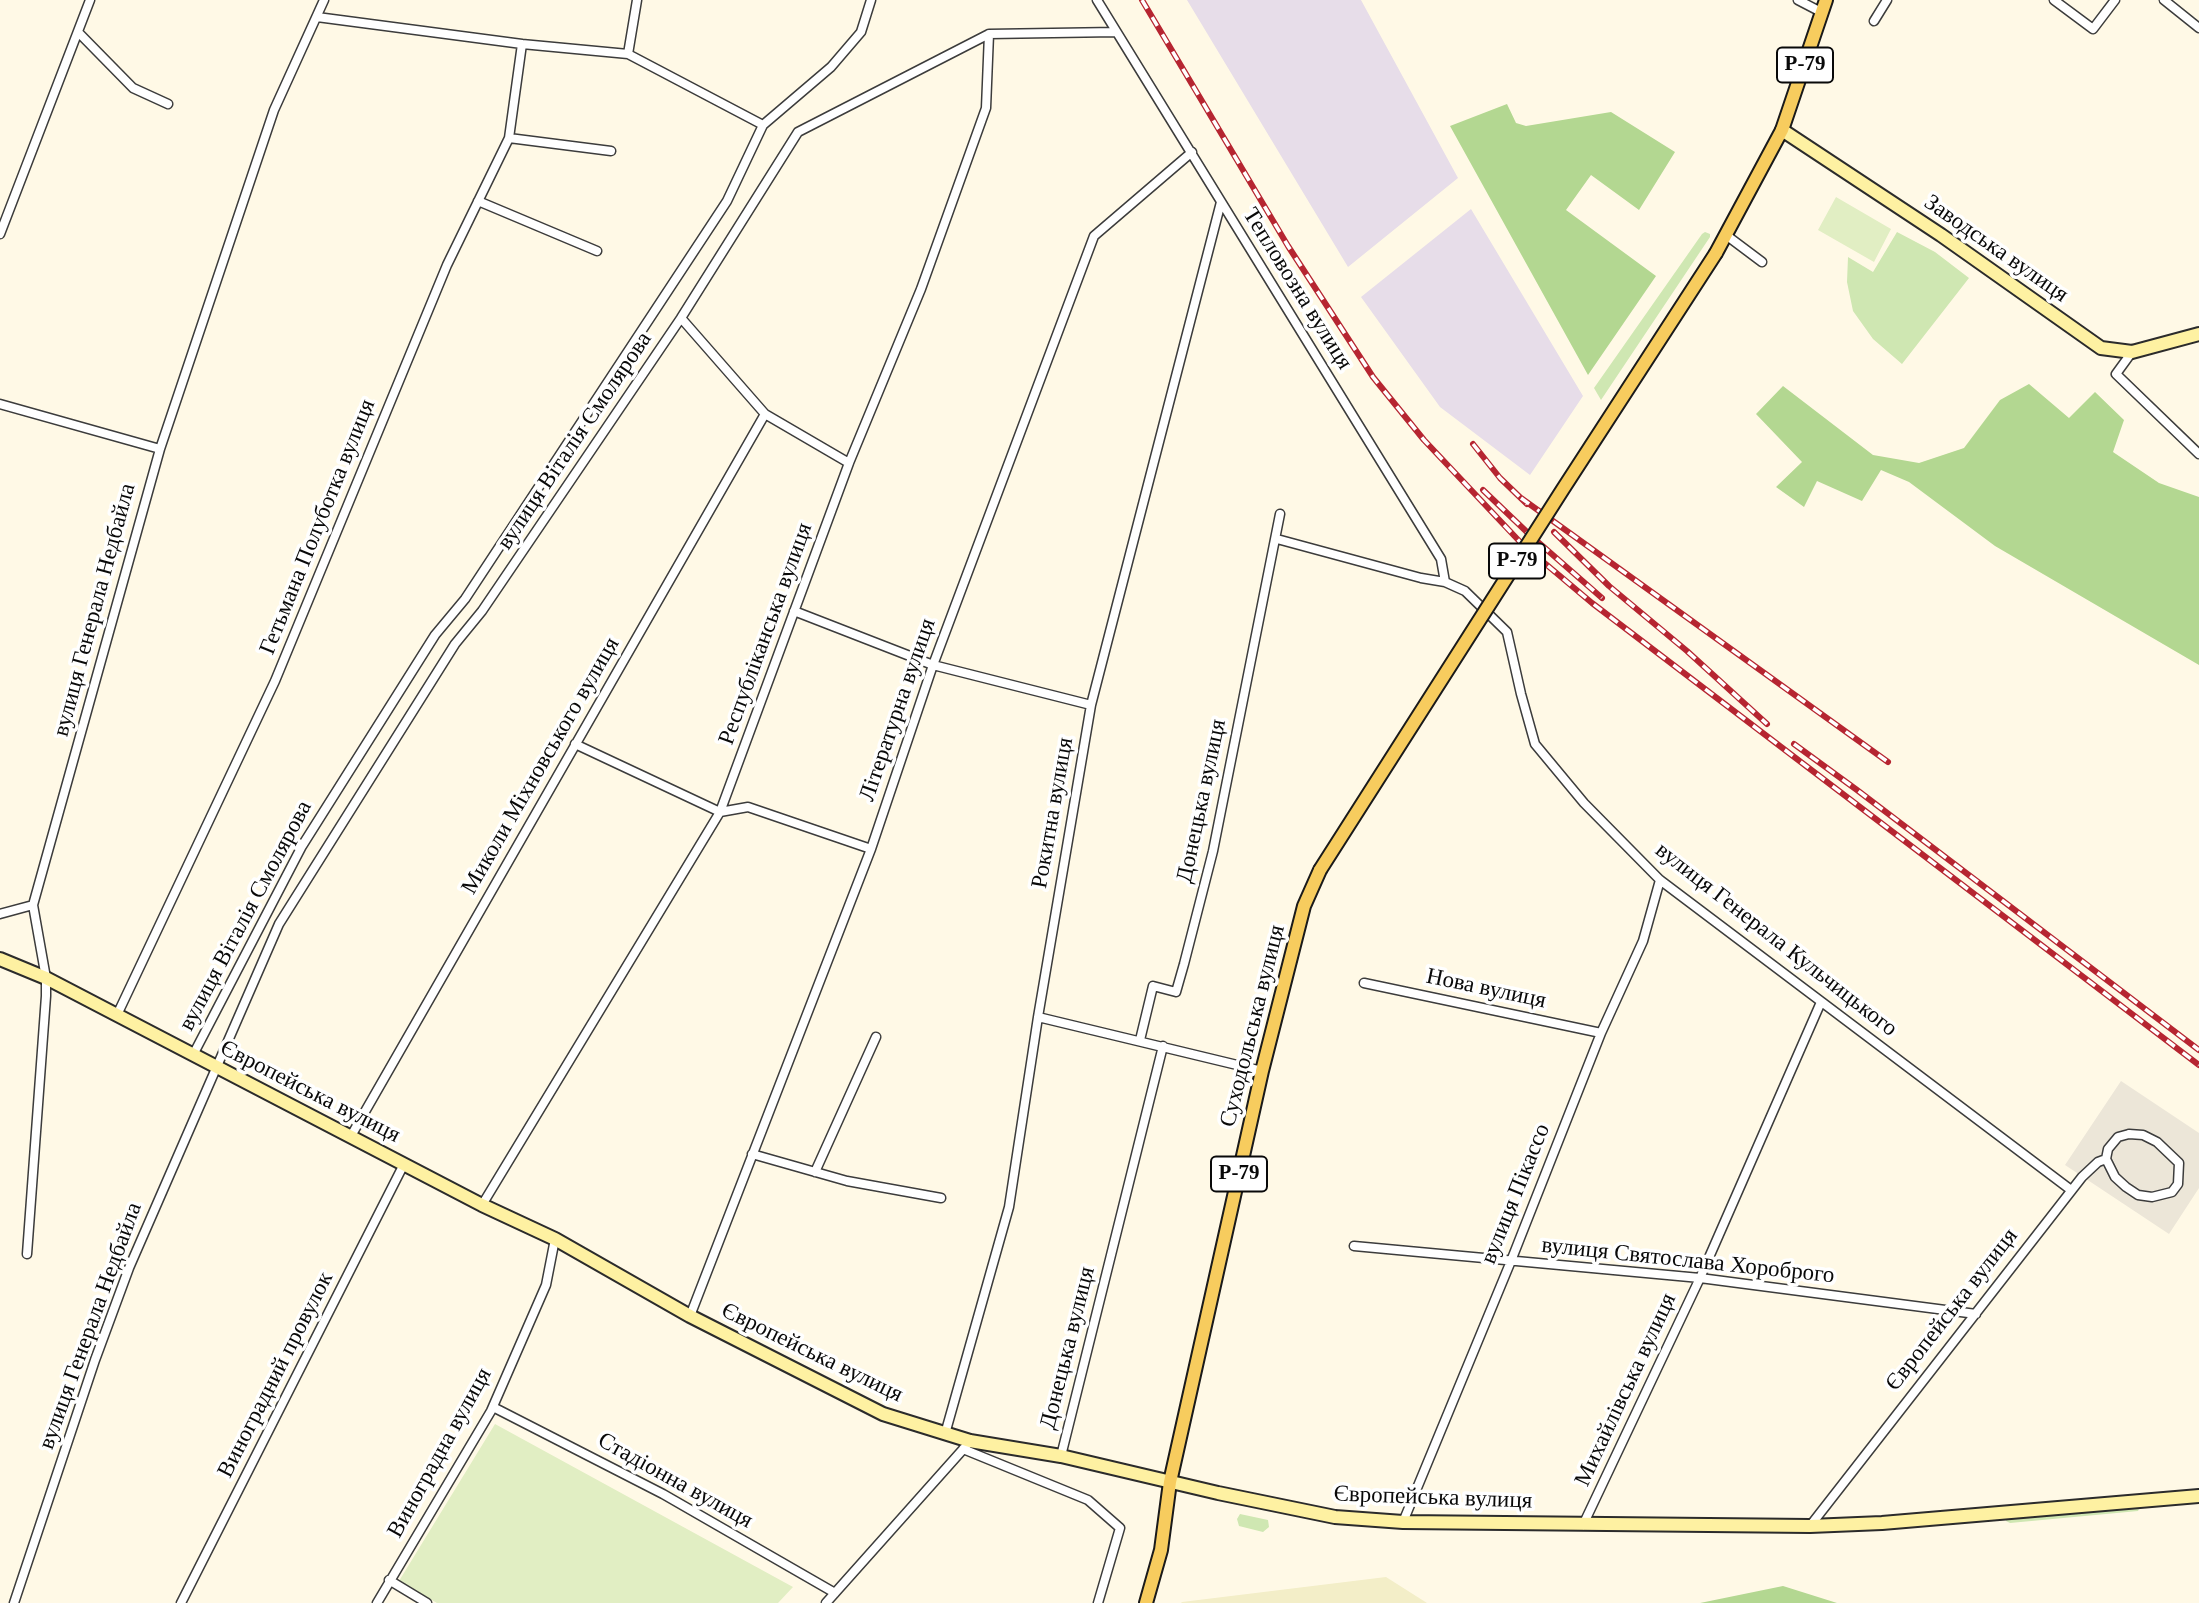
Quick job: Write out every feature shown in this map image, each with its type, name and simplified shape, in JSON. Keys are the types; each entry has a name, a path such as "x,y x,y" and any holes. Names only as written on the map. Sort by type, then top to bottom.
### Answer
{"main road":[{"name":"Р-79","path":"1726,234 1782,130 1825,6"},
{"name":"Суходольська вулиця","path":"1170,1482 1262,1071 1304,906 1321,870 1726,234"},
{"name":"Р-79","path":"1146,1603 1161,1550 1170,1482"}],"street":[{"path":"0,234 90,0"},
{"name":"вулиця Генерала Недбайла","path":"27,1254 46,978 33,905 160,449 274,110 324,0"},
{"path":"628,54 637,0"},
{"name":"вулиця Віталія Смолярова","path":"193,1055 302,846 435,635 465,599 727,201 763,125 831,67 861,32 871,0"},
{"name":"Тепловозна вулиця","path":"1097,0 1441,559 1445,582"},
{"path":"1798,0 1825,6"},
{"path":"1874,22 1887,0"},
{"path":"2054,0 2093,29 2115,0"},
{"path":"2164,0 2199,28"},
{"path":"317,17 522,44 628,54 763,125"},
{"path":"78,32 133,88 168,104"},
{"name":"вулиця Віталія Смолярова","path":"216,1067 279,925 455,644 482,611 681,318 798,132 989,34 1115,32"},
{"name":"Республіканська вулиця","path":"482,1205 720,812 849,463 921,289 986,108 989,34"},
{"name":"Гетьмана Полуботка вулиця","path":"117,1015 275,681 447,265 509,138 522,44"},
{"name":"Заводська вулиця","path":"1782,130 1941,235 2101,348 2132,352 2199,334"},
{"path":"509,138 611,151"},
{"name":"Літературна вулиця","path":"690,1316 871,849 933,664 1094,236 1192,152"},
{"path":"478,201 597,251"},
{"name":"Рокитна вулиця","path":"945,1434 1009,1208 1038,1017 1091,705 1221,202"},
{"path":"1726,234 1762,262"},
{"path":"681,318 765,414 849,463"},
{"path":"2132,352 2116,374 2199,454"},
{"path":"0,404 160,449"},
{"name":"Миколи Міхновського вулиця","path":"351,1136 765,414"},
{"name":"Донецька вулиця","path":"1140,1040 1153,986 1176,992 1184,964 1213,851 1280,514"},
{"path":"1276,538 1421,578 1445,582"},
{"name":"вулиця Генерала Кульчицького","path":"1445,582 1465,591 1507,632 1535,744 1584,803 1660,880 2071,1190"},
{"path":"794,611 933,664 1091,705"},
{"path":"575,744 720,812 748,807 871,849"},
{"name":"вулиця Пікассо","path":"1403,1522 1511,1261 1601,1033 1643,941 1660,880"},
{"path":"0,914 33,905"},
{"name":"Європейська вулиця","path":"0,959 46,978 482,1205 555,1239 690,1316 883,1414 945,1434 966,1445 1060,1456 1335,1517 1403,1522 1810,1526 1882,1523 2199,1496"},
{"name":"Нова вулиця","path":"1364,983 1601,1033"},
{"name":"Михайлівська вулиця","path":"1583,1525 1700,1278 1821,1002"},
{"path":"1038,1017 1262,1071"},
{"path":"815,1172 876,1037"},
{"name":"Донецька вулиця","path":"1060,1456 1163,1046"},
{"name":"вулиця Генерала Недбайла","path":"14,1603 95,1360 121,1291 216,1067"},
{"path":"2129,1134 2143,1135 2157,1142 2179,1163 2178,1184 2172,1192 2159,1196 2138,1195 2115,1177 2106,1159 2110,1144 2118,1137 2129,1134"},
{"path":"752,1154 847,1181 942,1198"},
{"name":"Європейська вулиця","path":"1810,1526 2071,1190 2089,1168 2106,1159"},
{"name":"Виноградний провулок","path":"181,1603 404,1164"},
{"name":"Виноградна вулиця","path":"377,1603 493,1407 546,1285 555,1239"},
{"name":"вулиця Святослава Хороброго","path":"1354,1246 1700,1278 1976,1314"},
{"name":"Стадіонна вулиця","path":"493,1407 663,1494 835,1593"},
{"path":"826,1603 966,1445 1088,1500 1120,1528 1098,1603"},
{"path":"389,1580 427,1603"}],"shaded area":[{"path":"1187,0 1361,0 1458,178 1348,267"},
{"path":"1471,209 1583,396 1530,475 1440,407 1361,297"},
{"path":"2121,1081 2199,1133 2199,1188 2169,1234 2065,1165"},
{"path":"1386,1577 1427,1603 1181,1603 1182,1602"}],"green space":[{"path":"1507,104 1516,123 1526,126 1611,112 1675,152 1639,210 1591,175 1566,210 1656,276 1588,375 1450,126"},
{"path":"1836,197 1891,229 1874,262 1818,230"},
{"path":"1705,232 1710,234 1710,237 1601,400 1594,388"},
{"path":"1897,232 1935,252 1969,278 1902,364 1873,339 1853,311 1847,282 1848,257 1873,272"},
{"path":"2029,384 2069,418 2095,392 2124,420 2113,452 2159,483 2199,497 2199,665 1995,546 1909,482 1881,470 1862,501 1817,481 1804,507 1776,487 1802,462 1756,414 1783,386 1873,455 1919,463 1964,448 2000,400"},
{"path":"495,1424 793,1587 778,1603 437,1603 399,1581"},
{"path":"2138,1504 2138,1511 2010,1523 2005,1517"},
{"path":"1240,1514 1268,1520 1269,1527 1263,1532 1239,1526 1237,1519"},
{"path":"1783,1586 1837,1603 1700,1603"}],"railway":[{"path":"1142,0 1288,246 1373,377 1424,440 1522,544 1592,603 2199,1065"},
{"path":"1473,444 1500,478 1527,504"},
{"path":"1483,490 1602,598"},
{"path":"1521,498 1888,762"},
{"path":"1554,532 1609,586 1687,651 1767,724"},
{"path":"1794,744 2199,1050"}]}
